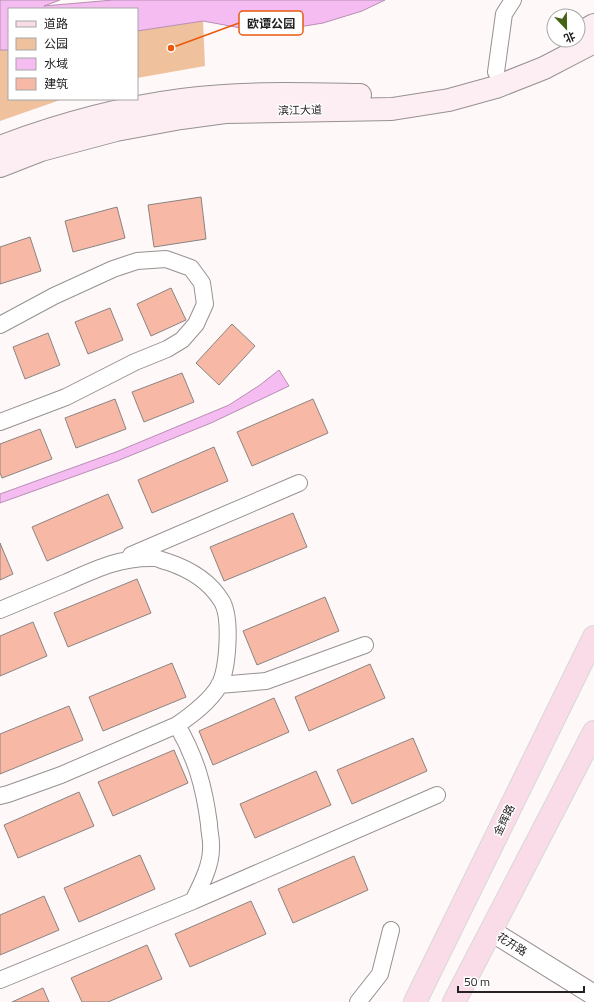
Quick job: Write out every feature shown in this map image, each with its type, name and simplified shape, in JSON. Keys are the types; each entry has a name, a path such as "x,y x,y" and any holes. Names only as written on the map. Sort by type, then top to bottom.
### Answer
{"main road":[{"name":"滨江大道","path":"0,166 41,150 116,130 188,117 225,112 392,109 449,100 496,87 544,68 594,42"},
{"name":"滨江大道","path":"0,147 35,134 115,112 182,100 221,96 285,94 397,95 451,87 542,55 554,48"},
{"name":"金辉路","path":"415,1002 594,637"},
{"path":"454,1002 594,732"}],"street":[{"path":"496,72 504,14 513,0"},
{"path":"0,324 54,296 113,269 137,261 166,259 191,268 202,283 205,304 196,324 182,340 167,349 135,362 66,396 0,422"},
{"path":"0,610 299,484"},
{"path":"0,796 61,775 118,749 177,725 206,702 219,685 228,640 227,620 222,600 206,582 183,567 155,558 113,562"},
{"path":"219,685 266,681 365,645"},
{"path":"177,725 189,745 199,773 208,815 212,849 205,875 194,901"},
{"path":"0,980 194,901 437,795"},
{"path":"358,1002 380,974 391,930"},
{"name":"花开路","path":"491,932 594,995"}],"green space":[{"path":"203,21 205,66 138,78 138,31"},
{"path":"0,50 8,50 8,100 60,100 0,121"}],"water":[{"path":"0,0 60,0 44,6 113,0 385,0 362,11 323,23 293,28 246,29 203,21 138,31 138,8 8,8 8,50 0,50"},
{"path":"279,370 289,386 211,423 117,461 0,503 0,494 116,452 229,405 260,385"}],"building":[{"path":"201,197 206,239 154,247 148,205"},
{"path":"117,207 125,238 73,252 65,221"},
{"path":"30,237 41,271 0,284 0,247"},
{"path":"171,288 186,320 151,336 137,304"},
{"path":"110,308 123,340 88,354 75,322"},
{"path":"232,324 255,346 219,385 196,363"},
{"path":"48,333 60,365 25,379 13,347"},
{"path":"182,373 194,402 144,422 132,392"},
{"path":"115,399 126,429 76,448 65,418"},
{"path":"313,399 328,433 252,466 237,432"},
{"path":"40,429 52,459 2,478 0,473 0,444"},
{"path":"214,447 228,481 152,513 138,480"},
{"path":"108,494 123,528 47,561 32,527"},
{"path":"293,513 307,547 224,581 210,547"},
{"path":"0,543 13,574 0,580"},
{"path":"137,579 151,613 68,647 54,613"},
{"path":"325,597 339,631 257,665 243,631"},
{"path":"33,622 47,656 0,676 0,636"},
{"path":"172,663 186,697 103,731 89,697"},
{"path":"370,664 385,698 309,731 295,697"},
{"path":"274,698 289,732 213,765 199,731"},
{"path":"69,706 83,740 0,774 0,734"},
{"path":"413,738 427,771 352,804 337,770"},
{"path":"174,750 188,783 113,816 98,782"},
{"path":"316,771 331,805 255,838 240,804"},
{"path":"79,792 94,826 18,858 4,825"},
{"path":"140,855 155,889 79,922 64,888"},
{"path":"354,856 368,890 293,923 278,889"},
{"path":"44,896 59,930 0,955 0,915"},
{"path":"251,901 266,934 190,967 175,934"},
{"path":"147,945 162,979 108,1002 82,1002 71,978"},
{"path":"43,988 49,1002 12,1002"}],"place":[{"name":"欧谭公园","path":"171,48"}]}
